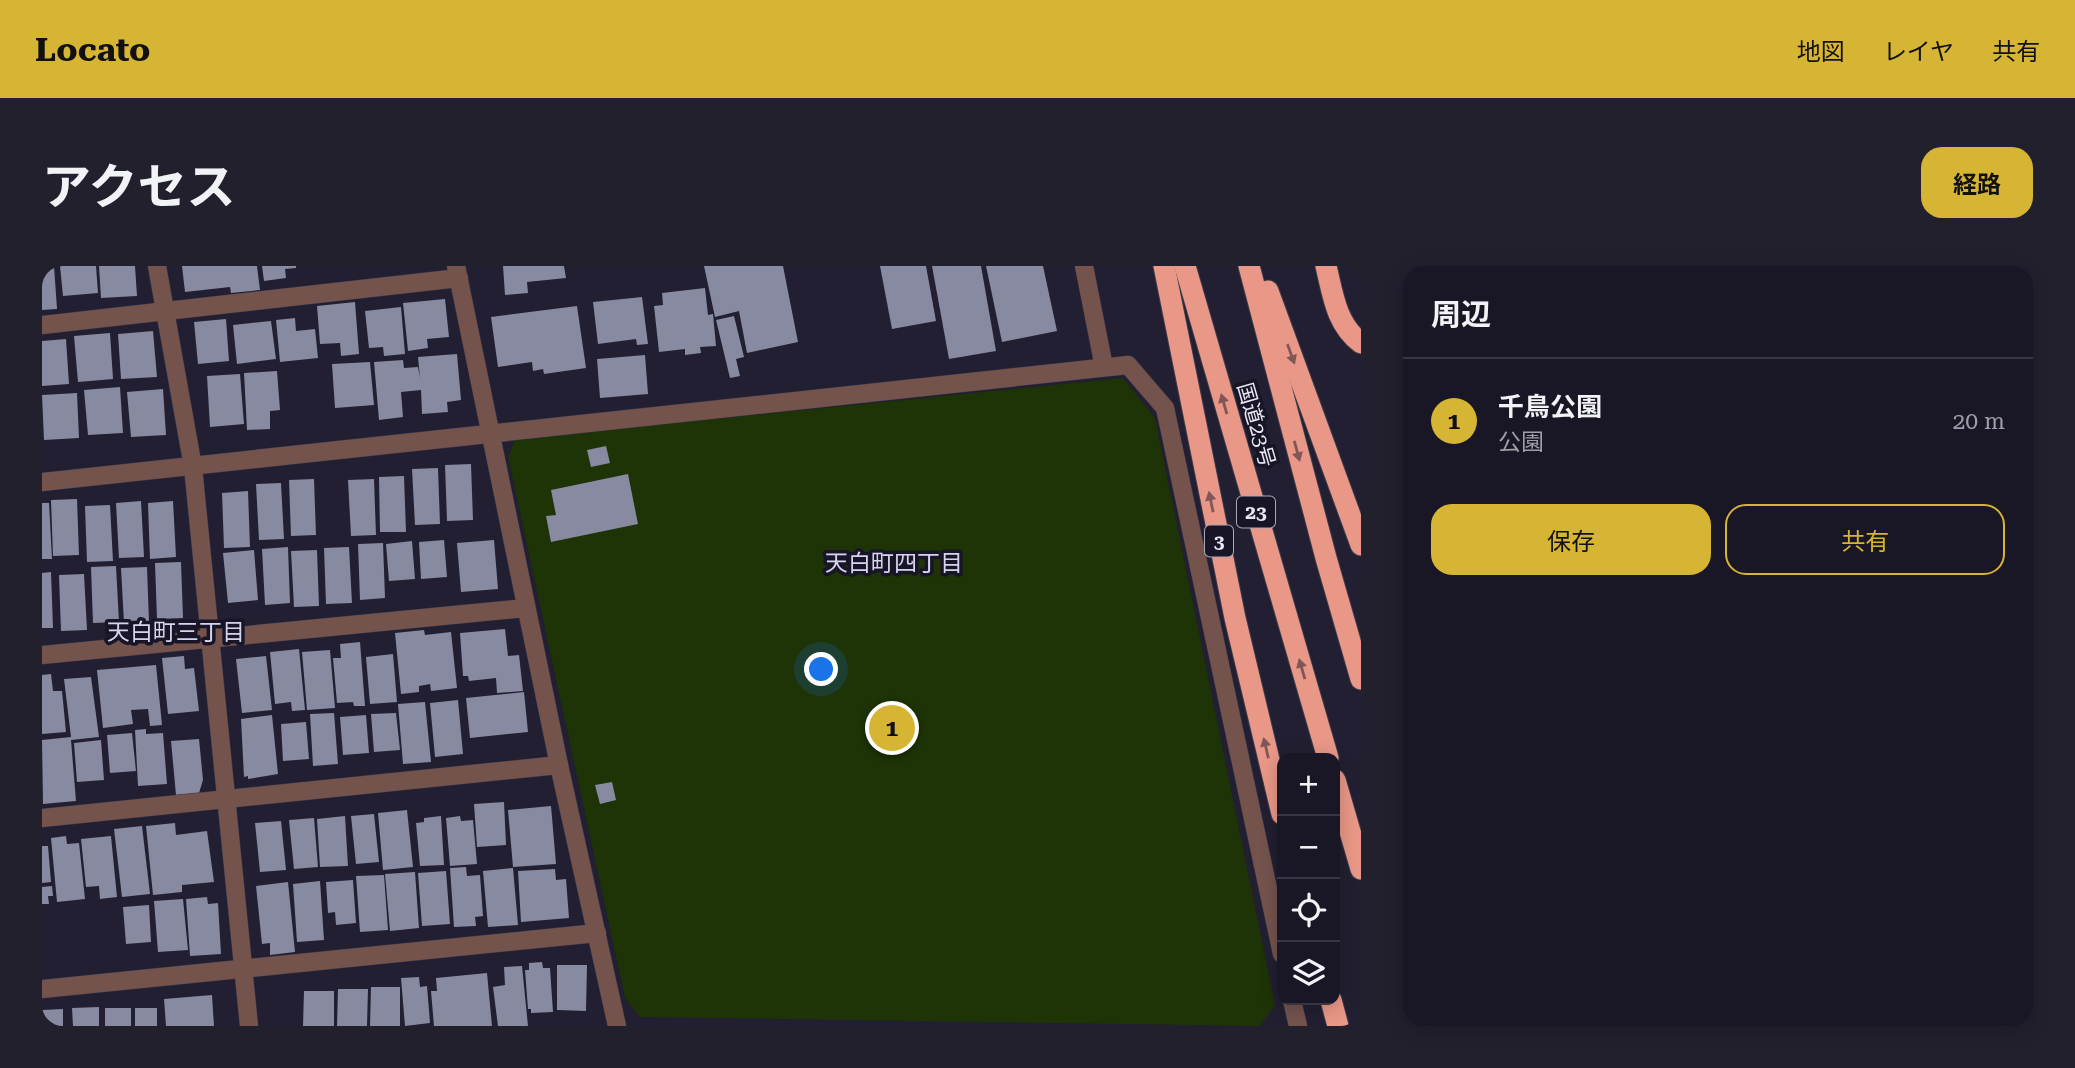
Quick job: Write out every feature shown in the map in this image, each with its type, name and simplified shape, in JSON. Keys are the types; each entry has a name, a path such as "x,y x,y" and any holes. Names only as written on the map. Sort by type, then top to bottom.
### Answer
{"highway":[{"name":"3","path":"1164,266 1235,618 1277,793"},
{"name":"国道23号","path":"1185,266 1327,753"},
{"name":"国道23号","path":"1249,266 1326,558 1361,678"},
{"path":"1260,266 1361,545"},
{"path":"1326,266 1336,310 1346,330 1361,344"},
{"path":"1340,797 1361,869"},
{"path":"1332,1005 1338,1026"}],"street":[{"path":"158,266 193,467 249,1026"},
{"path":"1084,266 1104,367"},
{"path":"42,325 166,312 458,272 559,765 617,1026"},
{"path":"42,482 1128,365 1165,408 1279,942"},
{"path":"42,655 526,608"},
{"path":"42,818 559,765"},
{"path":"42,989 597,933"},
{"path":"1293,1005 1298,1026"}],"green space":[{"path":"1123,378 1155,418 1275,1005 1260,1026 640,1017 625,998 508,457 515,439"}],"building":[{"path":"42,266 54,266 57,309 42,310"},
{"path":"60,266 96,266 98,293 63,296"},
{"path":"99,266 135,266 137,296 101,298"},
{"path":"182,266 257,266 260,290 231,293 230,287 185,292"},
{"path":"262,266 296,268 285,269 286,278 264,281"},
{"path":"503,266 564,266 566,278 527,282 528,293 505,295"},
{"path":"704,266 783,266 798,342 747,353 739,311 715,317"},
{"path":"880,266 926,266 936,321 892,329"},
{"path":"932,266 981,266 996,351 949,359"},
{"path":"986,266 1043,266 1057,331 1002,342"},
{"path":"705,288 708,315 713,314 716,346 700,347 701,353 685,355 685,349 659,352 654,306 663,305 662,293"},
{"path":"642,297 648,344 637,345 636,339 598,344 593,302"},
{"path":"445,299 449,337 427,339 428,348 408,351 403,303"},
{"path":"355,302 359,354 341,356 340,343 320,344 317,306"},
{"path":"577,306 586,368 544,374 543,369 533,371 532,362 498,367 491,317"},
{"path":"401,307 405,354 384,356 383,347 369,348 365,311"},
{"path":"734,316 744,357 736,359 740,376 730,378 716,320"},
{"path":"295,318 296,331 315,329 318,358 280,362 276,320"},
{"path":"226,319 229,361 198,364 194,322"},
{"path":"271,321 276,359 237,364 233,325"},
{"path":"153,331 157,377 121,379 118,334"},
{"path":"110,333 113,379 78,382 74,336"},
{"path":"66,339 69,384 42,386 42,341"},
{"path":"457,354 461,400 447,402 448,412 422,414 421,390 401,392 403,417 379,420 374,362 403,360 404,368 418,367 420,378 418,357"},
{"path":"645,355 648,394 600,398 597,359"},
{"path":"370,362 374,405 335,408 332,364"},
{"path":"277,371 280,410 270,411 270,429 247,430 244,373"},
{"path":"240,374 244,424 210,427 207,376"},
{"path":"120,387 123,433 88,435 84,390"},
{"path":"163,389 166,435 131,437 127,392"},
{"path":"77,393 79,438 44,440 42,395"},
{"path":"606,446 610,463 591,467 587,450"},
{"path":"471,464 473,520 447,521 445,465"},
{"path":"438,468 440,524 415,525 412,469"},
{"path":"628,474 638,524 551,542 546,516 556,515 551,490"},
{"path":"404,476 406,532 380,532 379,477"},
{"path":"314,479 316,535 291,536 289,480"},
{"path":"374,479 376,535 351,536 348,480"},
{"path":"281,483 284,539 259,540 256,484"},
{"path":"248,491 250,547 224,548 222,493"},
{"path":"77,499 79,555 53,556 51,500"},
{"path":"141,501 144,557 119,558 116,503"},
{"path":"173,501 176,557 150,559 148,503"},
{"path":"42,503 49,503 52,559 42,559"},
{"path":"110,505 113,561 87,562 85,506"},
{"path":"444,540 447,577 421,579 419,542"},
{"path":"494,540 498,589 461,592 457,543"},
{"path":"412,541 415,579 389,581 386,544"},
{"path":"383,543 385,598 360,600 358,544"},
{"path":"288,547 290,603 265,605 262,549"},
{"path":"349,547 352,603 326,604 324,548"},
{"path":"254,550 258,600 228,603 223,553"},
{"path":"317,550 319,606 294,607 291,551"},
{"path":"181,562 183,618 157,619 155,563"},
{"path":"116,566 119,622 93,623 91,567"},
{"path":"147,567 149,622 124,623 121,568"},
{"path":"51,572 53,628 42,628 42,573"},
{"path":"84,574 87,630 61,631 59,575"},
{"path":"505,629 508,656 519,655 523,691 497,693 496,678 469,681 468,676 463,676 460,633"},
{"path":"424,630 425,635 451,632 457,688 431,691 430,684 419,686 419,692 401,694 395,633"},
{"path":"360,642 365,706 354,706 353,702 337,703 333,658 341,658 340,644"},
{"path":"299,649 305,710 292,711 291,702 275,704 270,652"},
{"path":"330,650 335,708 307,710 302,652"},
{"path":"393,654 397,702 370,704 366,657"},
{"path":"184,656 185,669 194,668 199,711 168,714 162,658"},
{"path":"266,656 272,710 242,713 236,659"},
{"path":"156,665 162,725 150,726 148,709 131,710 133,724 103,728 97,670"},
{"path":"51,674 53,691 62,691 66,732 42,734 42,675"},
{"path":"91,677 99,737 71,740 76,801 43,804 42,740 71,737 64,679"},
{"path":"524,692 528,732 470,738 466,698"},
{"path":"458,700 463,754 435,757 430,703"},
{"path":"425,702 431,762 403,764 398,704"},
{"path":"334,713 338,764 313,766 310,714"},
{"path":"396,713 400,750 374,752 371,714"},
{"path":"272,715 278,774 248,779 248,776 244,777 241,719"},
{"path":"366,715 369,753 343,755 340,717"},
{"path":"306,722 309,759 283,761 281,724"},
{"path":"146,729 146,734 163,733 167,784 138,786 135,730"},
{"path":"132,733 136,771 110,773 107,735"},
{"path":"199,739 203,780 199,793 176,795 171,741"},
{"path":"101,740 104,780 77,782 74,743"},
{"path":"612,782 616,800 600,804 595,785"},
{"path":"504,802 506,845 477,847 474,804"},
{"path":"551,806 556,864 513,867 508,810"},
{"path":"407,810 413,867 383,870 378,813"},
{"path":"374,814 379,862 356,864 351,816"},
{"path":"345,816 348,866 320,867 317,819"},
{"path":"441,816 444,865 420,866 416,823 424,822 424,818"},
{"path":"460,816 461,821 473,820 477,864 450,866 446,818"},
{"path":"314,818 318,867 294,869 289,820"},
{"path":"281,821 286,870 260,872 255,823"},
{"path":"175,823 176,835 207,831 214,882 182,885 182,892 153,895 146,826"},
{"path":"142,826 150,894 122,897 114,829"},
{"path":"66,836 67,844 79,843 85,899 57,902 51,838"},
{"path":"111,836 117,897 100,899 99,886 86,887 81,839"},
{"path":"42,846 48,846 51,882 42,883"},
{"path":"466,867 467,876 480,875 483,916 475,917 476,926 454,927 450,868"},
{"path":"513,868 518,925 488,927 483,871"},
{"path":"555,869 556,880 566,879 569,918 521,922 518,871"},
{"path":"446,871 450,924 422,926 418,873"},
{"path":"415,872 419,928 390,931 385,874"},
{"path":"384,875 388,930 360,932 356,876"},
{"path":"353,880 356,923 336,925 335,912 328,913 326,882"},
{"path":"320,881 324,940 297,942 293,884"},
{"path":"288,882 295,952 270,955 270,943 262,944 256,886"},
{"path":"52,886 53,896 48,896 49,904 42,904 42,887"},
{"path":"207,897 208,904 218,903 221,954 190,956 186,899"},
{"path":"183,899 188,950 158,952 154,901"},
{"path":"149,905 151,942 126,944 123,907"},
{"path":"542,962 543,968 550,968 553,1012 531,1013 531,1009 528,1009 525,970 529,970 529,963"},
{"path":"557,965 587,965 586,1011 557,1010"},
{"path":"522,966 528,1026 498,1026 493,987 505,985 504,967"},
{"path":"487,973 492,1026 434,1026 431,991 437,991 436,978"},
{"path":"419,977 420,987 427,986 430,1023 405,1026 401,978"},
{"path":"371,987 400,987 400,1026 370,1026"},
{"path":"338,989 368,989 367,1026 337,1026"},
{"path":"304,991 334,991 334,1026 303,1026"},
{"path":"212,995 214,1026 166,1026 164,999"},
{"path":"99,1007 99,1026 73,1026 72,1008"},
{"path":"105,1008 131,1008 131,1026 105,1026"},
{"path":"135,1008 157,1008 157,1026 135,1026"},
{"path":"63,1009 63,1026 42,1026 42,1010"}],"place":[{"name":"千鳥公園","path":"892,728"}],"district":[{"name":"天白町四丁目","path":"894,563"},
{"name":"天白町三丁目","path":"176,632"}]}
